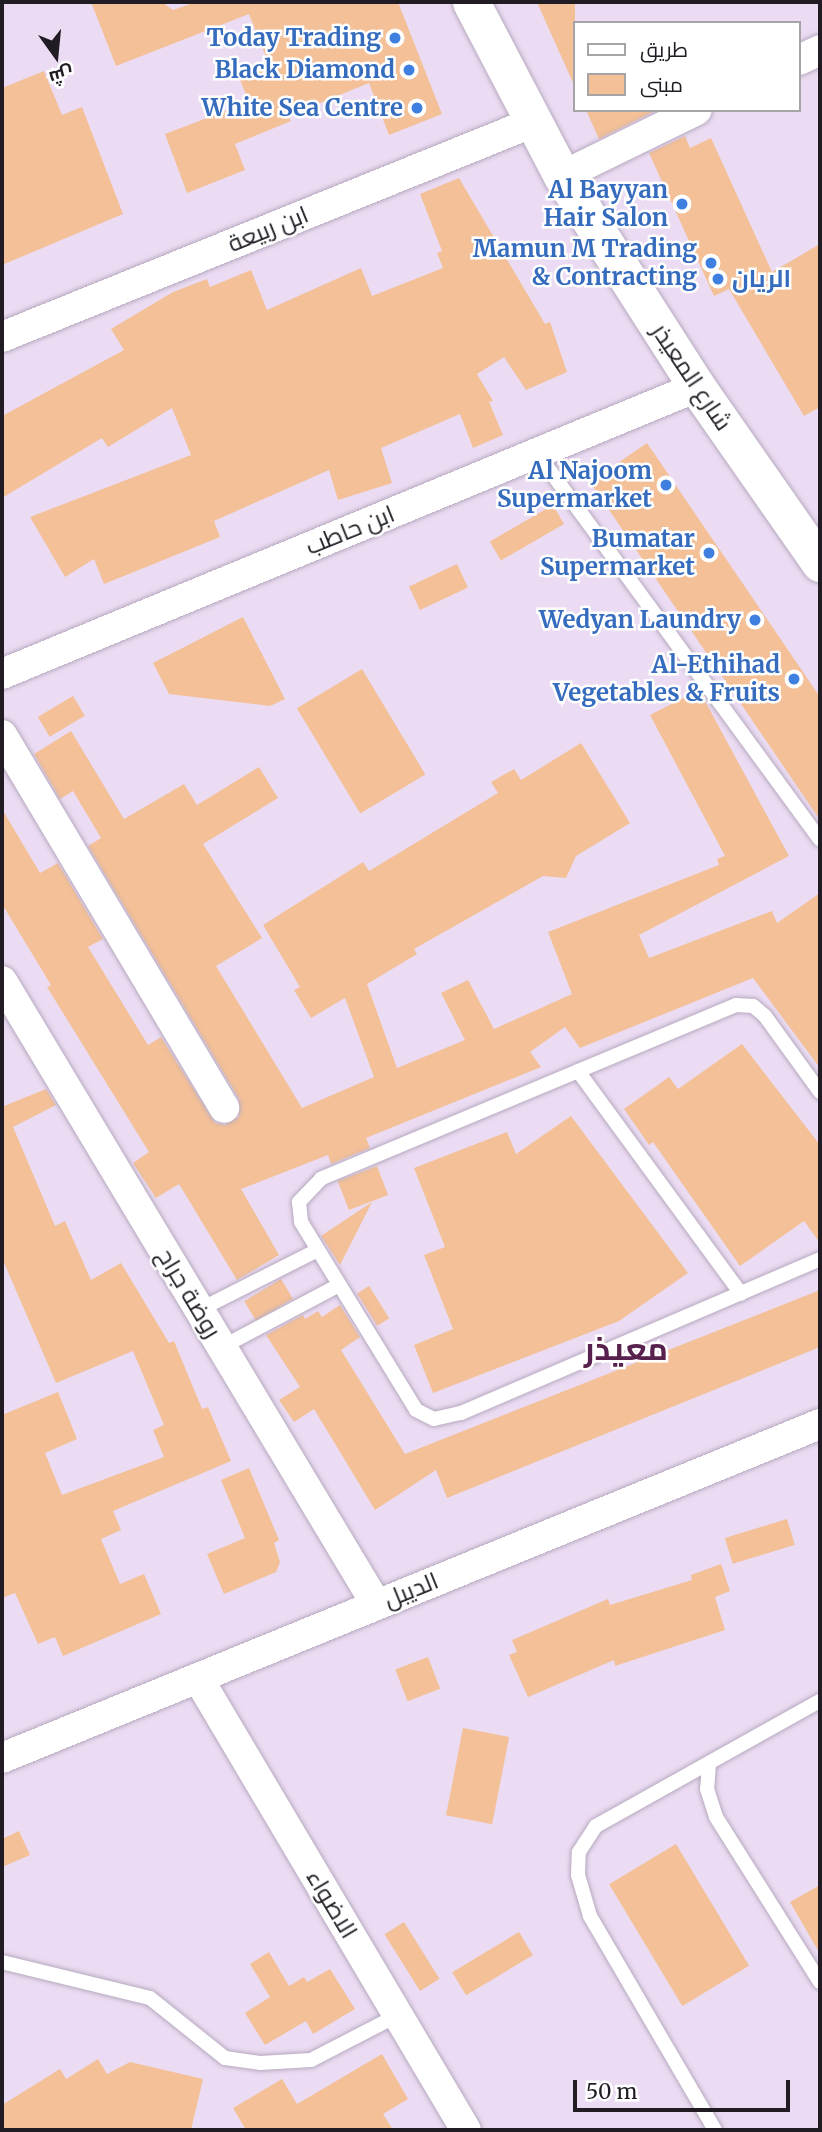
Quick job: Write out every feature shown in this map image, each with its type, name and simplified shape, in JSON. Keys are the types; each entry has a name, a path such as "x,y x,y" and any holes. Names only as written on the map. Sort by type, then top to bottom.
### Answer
{"street":[{"name":"شارع المعيذر","path":"471,2 562,176 697,387 820,563"},
{"path":"801,59 820,50"},
{"path":"562,176 693,112"},
{"name":"ابن ربيعة","path":"2,337 534,122"},
{"name":"ابن حاطب","path":"2,674 697,387"},
{"path":"2,735 224,1108"},
{"name":"روضة جراح","path":"2,981 376,1604"},
{"name":"الديبل","path":"2,1758 820,1424"},
{"name":"الاضواء","path":"198,1678 466,2130"}],"lane":[{"path":"537,453 820,839"},
{"path":"820,1092 765,1016 753,1006 736,1005 321,1179 299,1202 301,1222 416,1410 434,1419 461,1413 820,1259"},
{"path":"578,1071 740,1294"},
{"path":"200,1310 318,1250"},
{"path":"222,1348 339,1285"},
{"path":"715,2130 590,1916 578,1875 579,1852 596,1826 820,1701"},
{"path":"709,1763 707,1789 716,1817 820,1982"},
{"path":"2,1962 150,1998 225,2058 248,2062 311,2060 398,2015"}],"building":[{"path":"91,2 162,2 173,10 196,2 398,2 442,114 389,135 369,83 288,116 291,121 235,144 245,170 187,193 165,134 249,102 238,75 268,62 249,14 116,66"},
{"path":"537,2 575,2 574,85"},
{"path":"44,71 62,115 82,107 123,214 2,265 2,88"},
{"path":"587,112 653,112 599,139"},
{"path":"685,136 690,148 711,138 772,272 820,244 820,407 804,416 729,289 714,296 649,153"},
{"path":"459,178 545,324 550,322 567,372 526,390 504,357 477,374 493,401 489,402 503,435 473,448 460,414 381,448 392,483 338,500 329,470 214,521 220,537 156,563 104,584 94,559 65,577 30,517 191,455 172,408 108,447 102,438 2,498 2,416 124,350 111,329 173,292 207,279 210,287 251,270 267,310 361,268 372,296 443,268 437,253 442,251 420,194"},
{"path":"647,443 820,697 820,820 590,482"},
{"path":"553,505 564,524 501,561 490,542"},
{"path":"457,564 468,588 420,610 409,586"},
{"path":"243,617 285,699 270,706 169,694 153,663"},
{"path":"362,669 425,774 360,814 297,708"},
{"path":"699,690 789,856 639,935 649,958 772,911 777,923 820,893 820,1068 753,978 580,1048 565,1027 530,1052 541,1067 366,1138 370,1148 331,1164 328,1155 241,1189 279,1255 237,1280 179,1184 156,1198 133,1163 149,1152 47,987 51,985 2,904 2,809 40,873 58,863 103,939 88,947 148,1045 161,1037 215,1123 225,1125 239,1117 239,1099 88,846 101,838 73,791 60,799 34,754 71,731 124,819 184,784 197,805 259,767 278,798 203,844 262,938 216,966 302,1108 374,1077 345,998 311,1018 294,990 300,987 263,925 363,862 369,871 498,793 491,782 514,769 521,780 581,743 630,823 576,856 566,878 543,876 414,949 417,954 367,984 397,1068 465,1040 441,993 468,980 494,1029 572,994 548,932 719,865 717,859 725,856 650,715"},
{"path":"73,696 85,716 50,737 38,717"},
{"path":"742,1044 820,1145 820,1243 804,1221 740,1266 653,1142 649,1145 624,1109 669,1077 678,1089"},
{"path":"46,1089 56,1105 13,1127 55,1226 65,1221 91,1280 121,1263 169,1343 174,1341 202,1409 208,1407 231,1461 113,1511 121,1530 101,1539 120,1584 144,1574 161,1614 63,1656 55,1637 38,1644 15,1593 2,1598 2,1415 58,1392 77,1439 45,1453 62,1495 164,1457 153,1430 164,1425 133,1351 56,1383 2,1258 2,1101 4,1106"},
{"path":"571,1116 688,1273 619,1321 433,1393 414,1345 453,1329 424,1255 445,1247 414,1168 507,1132 516,1154"},
{"path":"377,1166 388,1195 349,1210 338,1181"},
{"path":"372,1202 340,1265 321,1236"},
{"path":"281,1279 293,1299 256,1321 244,1301"},
{"path":"369,1286 389,1318 377,1326 357,1293"},
{"path":"820,1290 820,1347 447,1498 436,1470 375,1510 314,1409 294,1422 279,1400 300,1387 266,1335 303,1315 305,1319 318,1311 322,1317 340,1305 360,1337 341,1350 405,1454"},
{"path":"249,1468 279,1540 274,1543 280,1562 276,1572 224,1594 207,1554 245,1538 221,1480"},
{"path":"787,1519 795,1545 733,1564 725,1538"},
{"path":"721,1564 730,1591 715,1597 725,1630 615,1666 614,1660 528,1697 509,1655 517,1652 512,1640 608,1599 610,1605 692,1580 691,1575"},
{"path":"428,1657 440,1689 408,1701 395,1670"},
{"path":"463,1728 509,1737 492,1824 446,1815"},
{"path":"19,1831 30,1855 2,1867 2,1839"},
{"path":"676,1844 749,1966 682,2006 609,1884"},
{"path":"820,1885 820,1954 790,1902"},
{"path":"404,1922 440,1979 420,1991 384,1934"},
{"path":"519,1932 533,1955 466,1995 452,1972"},
{"path":"269,1952 289,1986 304,1977 307,1982 330,1969 355,2009 313,2034 306,2021 265,2045 245,2013 270,1997 250,1964"},
{"path":"382,2054 408,2099 383,2114 393,2130 246,2130 233,2108 282,2079 297,2104"},
{"path":"98,2059 107,2074 130,2062 203,2079 191,2130 2,2130 2,2105 60,2069 66,2079"}],"place":[{"name":"Today Trading","path":"395,38"},
{"name":"Black Diamond","path":"409,70"},
{"name":"White Sea Centre","path":"417,108"},
{"name":"Al Bayyan Hair Salon","path":"682,204"},
{"name":"Mamun M Trading & Contracting","path":"711,263"},
{"name":"الريان","path":"718,279"},
{"name":"Al Najoom Supermarket","path":"666,485"},
{"name":"Bumatar Supermarket","path":"709,553"},
{"name":"Wedyan Laundry","path":"755,620"},
{"name":"Al-Ethihad Vegetables & Fruits","path":"794,679"}],"district":[{"name":"معيذر","path":"626,1349"}]}
